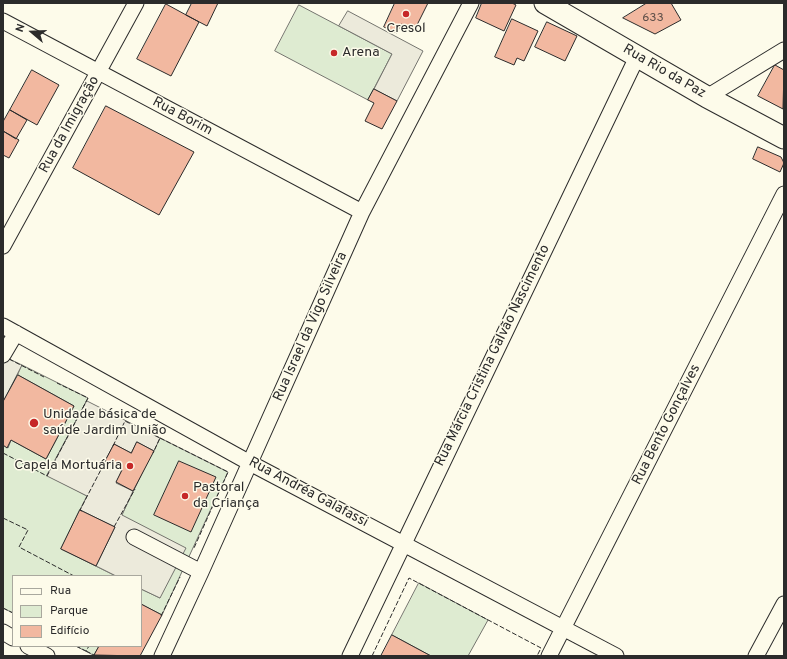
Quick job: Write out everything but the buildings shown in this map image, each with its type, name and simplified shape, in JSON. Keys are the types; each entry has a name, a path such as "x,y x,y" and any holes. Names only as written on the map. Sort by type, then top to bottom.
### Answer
{"main road":[{"name":"Rua Rio da Paz","path":"545,3 707,97 784,138"}],"street":[{"name":"Rua da Imigração","path":"3,246 136,3"},
{"name":"Rua Israel da Vigo Silveira","path":"162,656 362,212 471,3"},
{"name":"Rua Borim","path":"3,21 362,212"},
{"path":"707,97 784,50"},
{"name":"Rua Márcia Cristina Galvão Nascimento","path":"350,656 403,542 637,57"},
{"name":"Rua Bento Gonçalves","path":"549,656 784,194"},
{"path":"3,355 9,330"},
{"name":"Rua Andréa Galafassi","path":"9,330 250,463 403,542 616,656"},
{"path":"134,537 201,572"},
{"path":"756,656 784,604"},
{"path":"3,632 12,637"},
{"path":"30,647 47,656"}],"green space":[{"name":"Arena","path":"299,5 392,54 368,100 275,51"},
{"path":"22,365 88,398 47,475 87,496 61,549 114,575 12,575 12,612 3,608 3,445 8,448 11,440 46,459 74,406 18,375"},
{"path":"160,438 228,472 162,615 142,605 142,589 160,598 122,515"},
{"path":"419,583 488,620 468,656 431,656 392,635"},
{"path":"78,647 98,647 94,655"}],"shaded area":[{"path":"348,11 423,51 397,101 374,89 392,54 339,26"},
{"path":"3,356 22,365 3,402"},
{"path":"87,401 160,438 154,451 137,442 131,453 114,444 105,461 122,470 116,483 133,491 122,515 186,548 160,598 142,589 142,575 114,575 96,566 115,527 80,510 87,496 47,476"}],"fence":[{"path":"9,359 44,377"},
{"path":"3,453 47,476 88,398 57,383"},
{"path":"113,446 125,421 131,424"},
{"path":"142,429 160,438 153,453"},
{"path":"160,438 228,472 194,548"},
{"path":"82,511 80,510 106,460"},
{"path":"114,527 135,489"},
{"path":"3,518 28,530 19,547 72,575"},
{"path":"161,616 180,577"},
{"path":"372,656 409,578 541,648 537,656"},
{"path":"3,608 12,612"},
{"path":"78,647 86,651 88,647"},
{"path":"86,651 96,656"}],"place":[{"name":"Cresol","path":"406,14"},
{"name":"Arena","path":"334,53"},
{"name":"Unidade básica de saúde Jardim União","path":"34,423"},
{"name":"Capela Mortuária","path":"130,466"},
{"name":"Pastoral da Criança","path":"185,496"}]}
